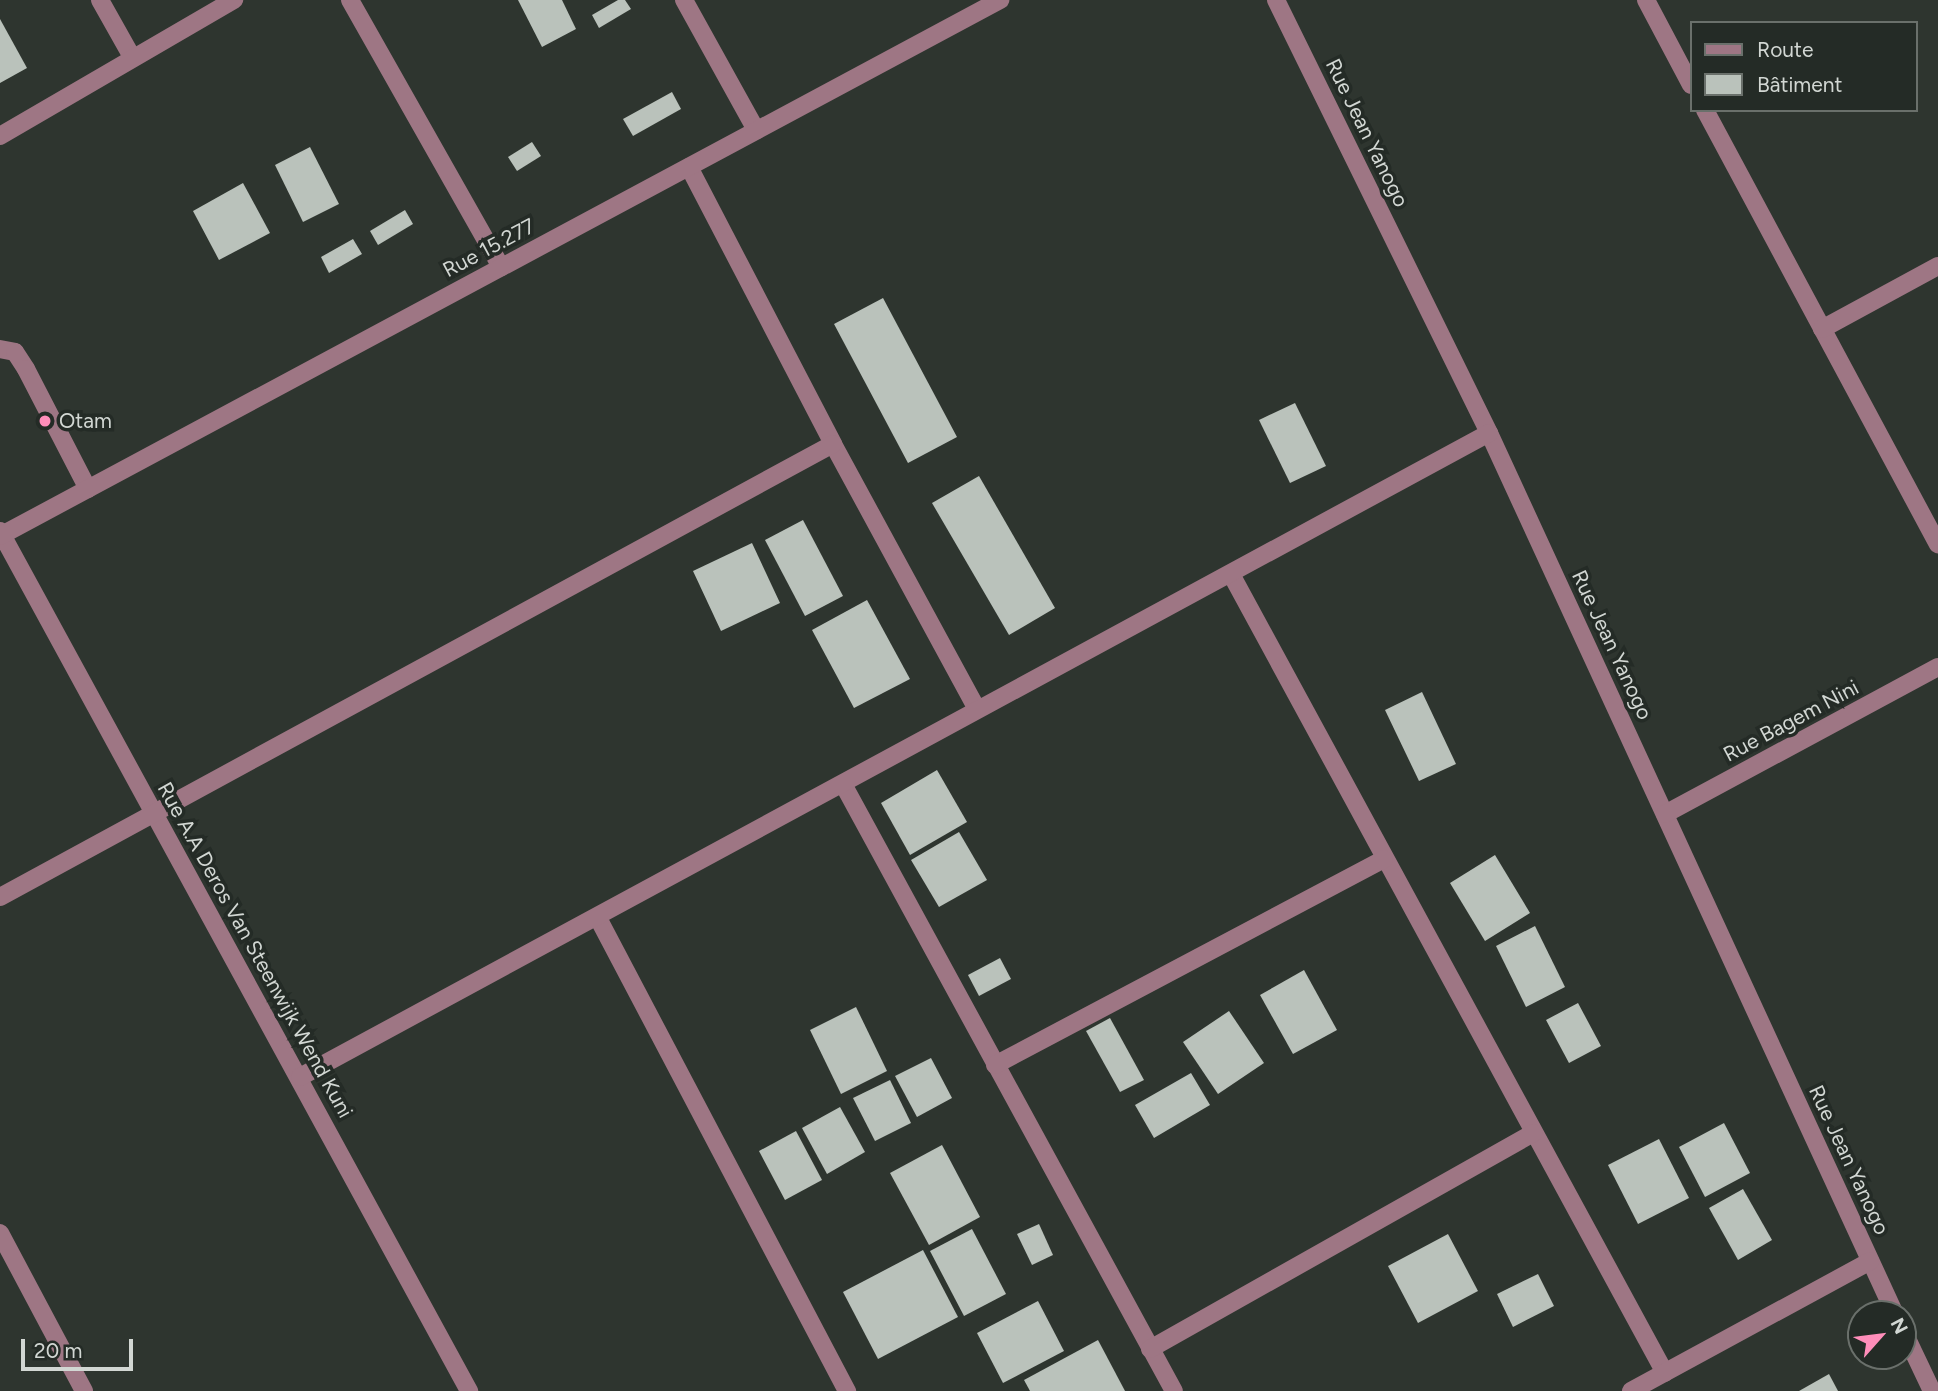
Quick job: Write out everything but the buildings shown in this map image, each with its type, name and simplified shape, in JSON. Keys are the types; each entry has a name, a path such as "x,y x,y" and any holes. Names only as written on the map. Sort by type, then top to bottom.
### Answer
{"street":[{"path":"100,0 132,57"},
{"path":"0,136 234,0"},
{"path":"350,0 501,267"},
{"path":"684,0 756,130"},
{"name":"Rue 15.277","path":"1,534 689,167 976,6 1000,0"},
{"name":"Rue Jean Yanogo","path":"1276,0 1489,433 1888,1300"},
{"path":"1646,0 1689,81"},
{"path":"1706,112 1938,544"},
{"path":"689,167 833,444 977,709"},
{"path":"1822,329 1938,266"},
{"path":"0,349 15,352 26,369 88,489"},
{"path":"300,1077 844,785 977,709 1489,433"},
{"path":"0,897 833,444"},
{"name":"Rue A.A Deros Van Steenwijk Wend Kuni","path":"1,534 300,1077 468,1391"},
{"path":"1231,574 1665,1373"},
{"name":"Rue Bagem Nini","path":"1665,814 1938,667"},
{"path":"844,785 1174,1391"},
{"path":"995,1065 1384,859"},
{"path":"598,918 847,1391"},
{"path":"1150,1349 1533,1133"},
{"path":"0,1233 84,1391"},
{"path":"1631,1391 1870,1261"},
{"path":"1917,1360 1932,1391"}],"place":[{"name":"Otam","path":"45,421"}]}
